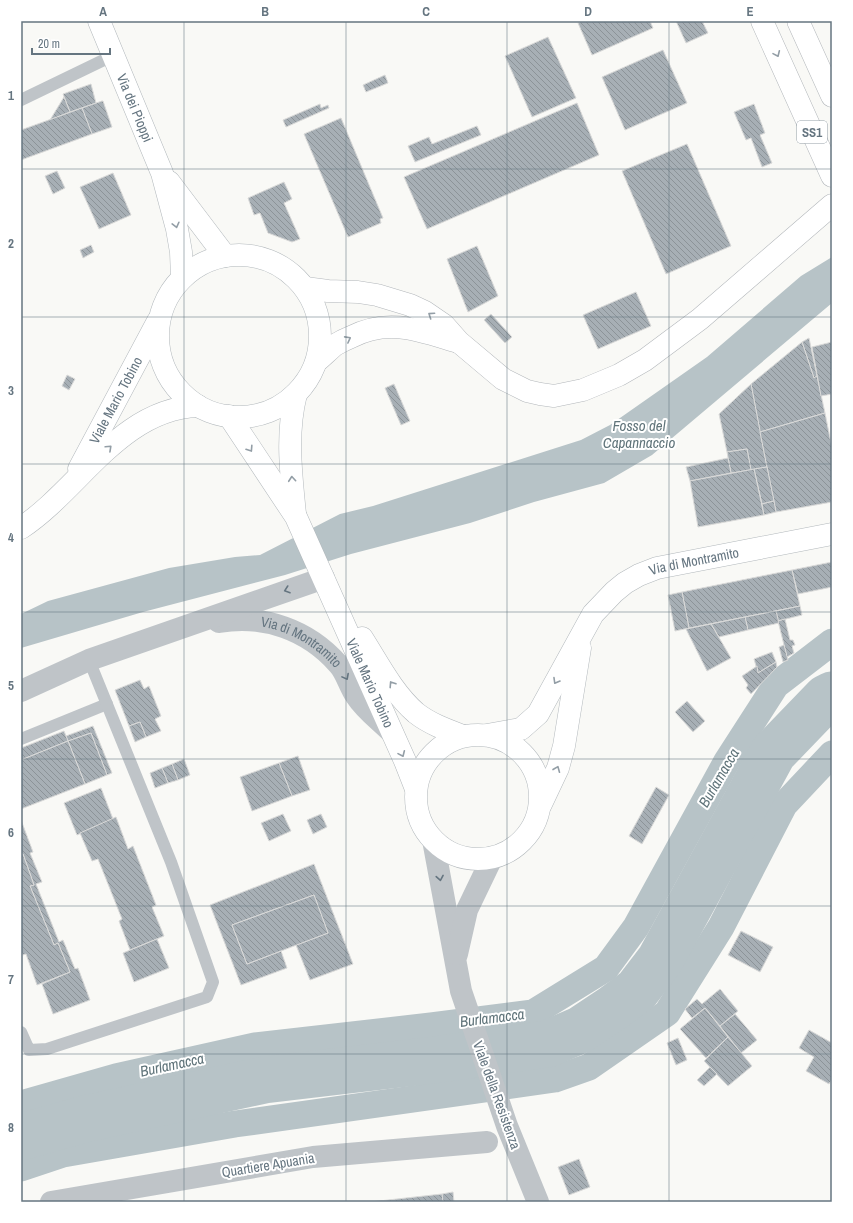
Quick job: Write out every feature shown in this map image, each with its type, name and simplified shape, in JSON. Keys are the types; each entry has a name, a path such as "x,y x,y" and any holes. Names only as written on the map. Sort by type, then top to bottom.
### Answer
{"main road":[{"name":"Via dei Pioppi","path":"98,21 162,174 177,229 181,252 182,278"},
{"name":"SS1","path":"762,21 832,176"},
{"path":"798,21 828,86"},
{"name":"Via dei Pioppi","path":"162,174 225,256"},
{"path":"305,288 377,295 410,305 425,312 444,325 459,342 503,379 527,391 554,396 583,390 629,369 680,335 832,205"},
{"path":"317,362 320,346 320,331 318,315 313,301 305,288 289,272 270,260 248,255 225,256 209,260 199,265 182,278 172,289 160,316 158,336 161,357 169,376 181,393 198,406 213,413 229,416 247,417 265,413 282,405 296,394 304,384 317,362 336,344 358,333 390,326 404,327 459,342"},
{"name":"Viale Mario Tobino","path":"70,484 160,316"},
{"name":"Viale Mario Tobino","path":"296,394 291,416 290,443 296,517"},
{"name":"Viale Mario Tobino","path":"21,528 56,500 70,484 126,433 158,415 173,409 198,406"},
{"name":"Viale Mario Tobino","path":"229,416 296,517 416,789"},
{"name":"Via di Montramito","path":"487,735 521,729 535,717 593,614 603,602 625,583 643,573 657,568 832,534"},
{"name":"Viale Mario Tobino","path":"321,572 398,693 417,714 440,728 463,736"},
{"name":"Via di Montramito","path":"540,805 558,768 564,746 582,635"},
{"path":"475,734 487,735 503,739 517,747 528,759 536,773 540,789 540,805 535,823 524,839 510,851 492,858 471,859 450,852 433,840 422,825 416,807 416,789 420,774 427,761 437,750 449,741 463,736 475,734"}],"street":[{"name":"Via di Montramito","path":"21,692 89,660 175,629 321,572"},
{"name":"Via di Montramito","path":"175,629 248,619 281,625 304,635 339,665 356,696 392,733"},
{"name":"Viale della Resistenza","path":"433,840 461,991 507,1126 538,1202"},
{"name":"Viale della Resistenza","path":"455,963 467,910 492,858"},
{"name":"Quartiere Apuania","path":"51,1202 313,1157 487,1142"}],"lane":[{"path":"21,100 112,56"},
{"path":"21,1032 29,1050 47,1049 207,998 213,982 171,862 89,660"},
{"path":"21,739 108,704"}],"water":[{"name":"Fosso del Capannaccio","path":"832,257 832,303 652,455 604,483 534,502 470,523 351,554 285,575 143,612 21,648 21,614 48,601 169,568 235,557 260,555 340,514 373,506 581,440 610,425 707,357 801,276"}],"building":[{"path":"582,21 650,21 653,28 592,55 578,23"},
{"path":"676,21 702,21 708,33 686,43"},
{"path":"548,37 576,98 532,117 505,56"},
{"path":"663,50 687,103 625,130 602,77"},
{"path":"385,75 388,83 366,92 363,85"},
{"path":"91,84 96,103 70,112 63,94"},
{"path":"64,97 70,112 50,120"},
{"path":"102,101 112,127 92,134 82,108"},
{"path":"577,103 599,155 427,229 404,177"},
{"path":"320,104 321,108 328,105 329,108 286,127 283,120"},
{"path":"754,104 765,133 760,135 772,163 762,167 751,138 746,140 734,112"},
{"path":"82,108 92,134 21,160 21,130"},
{"path":"341,118 383,218 380,219 381,223 348,237 304,134"},
{"path":"477,126 481,135 415,162 408,146 429,137 432,144"},
{"path":"687,144 731,246 666,274 622,171"},
{"path":"57,171 65,188 53,194 45,176"},
{"path":"113,173 131,215 99,229 80,187"},
{"path":"284,182 292,199 284,203 300,239 292,242 268,233 260,213 254,215 248,198"},
{"path":"91,245 94,252 83,258 80,250"},
{"path":"477,246 498,296 468,312 447,259"},
{"path":"636,292 651,326 598,349 583,315"},
{"path":"491,314 512,337 505,343 484,320"},
{"path":"809,338 817,376 814,378 802,342"},
{"path":"802,342 814,378 817,376 825,413 760,432 751,384"},
{"path":"832,342 832,394 821,396 812,347"},
{"path":"67,375 75,379 69,390 62,386"},
{"path":"394,384 410,421 401,425 385,388"},
{"path":"751,384 767,467 751,470 747,449 727,452 719,414"},
{"path":"825,413 832,448 832,502 776,512 760,432"},
{"path":"747,449 751,470 731,473 727,452"},
{"path":"728,458 731,473 690,481 686,467"},
{"path":"767,467 774,501 762,504 754,469"},
{"path":"754,469 764,515 698,527 690,481"},
{"path":"774,501 776,512 764,515 762,504"},
{"path":"832,562 832,587 798,594 792,570"},
{"path":"792,570 800,606 689,628 682,592"},
{"path":"682,592 689,628 675,631 668,595"},
{"path":"800,606 802,615 778,621 776,611"},
{"path":"776,611 779,623 748,630 745,617"},
{"path":"745,617 748,630 719,637 711,624"},
{"path":"785,619 790,640 793,640 795,645 792,646 794,653 787,657 778,621"},
{"path":"711,624 731,658 707,671 686,629"},
{"path":"784,645 788,660 783,662 779,647"},
{"path":"772,652 776,662 758,673 754,659"},
{"path":"776,662 777,667 751,694 746,688 748,685 742,676 757,666 758,673"},
{"path":"140,680 144,689 149,686 161,716 155,719 161,731 146,737 140,722 129,726 115,690"},
{"path":"687,701 705,721 693,732 675,712"},
{"path":"140,722 146,737 135,742 129,726"},
{"path":"93,726 112,773 107,775 91,733 68,741 66,736"},
{"path":"64,731 68,741 21,760 21,748"},
{"path":"91,733 107,775 85,784 68,741"},
{"path":"68,741 85,784 21,809 21,760"},
{"path":"298,756 310,790 292,796 279,763"},
{"path":"184,759 190,775 178,780 172,764"},
{"path":"279,763 292,796 252,811 240,777"},
{"path":"172,764 178,780 168,783 162,768"},
{"path":"162,768 168,783 155,788 150,773"},
{"path":"656,787 669,795 642,844 629,836"},
{"path":"101,788 113,819 77,835 64,803"},
{"path":"283,814 291,831 269,841 261,823"},
{"path":"321,814 327,827 313,834 307,820"},
{"path":"116,817 128,849 133,846 156,905 152,907 164,936 130,950 119,921 122,919 98,859 92,861 80,833"},
{"path":"21,820 33,852 30,853 42,882 36,884 59,942 63,940 75,969 78,968 90,1000 53,1014 42,984 70,972 58,943 54,945 30,886 34,885 23,854 21,854"},
{"path":"21,854 23,854 34,885 30,886 54,945 58,943 70,972 37,985 26,954 23,955 21,951"},
{"path":"314,864 353,964 310,980 296,945 328,933 314,895 232,925 247,964 281,951 287,968 241,985 210,905"},
{"path":"314,895 328,933 247,964 232,925"},
{"path":"741,931 773,947 760,972 728,955"},
{"path":"157,939 169,968 134,982 123,953"},
{"path":"720,989 738,1011 720,1026 705,1008 692,1018 685,1009 697,999 702,1004"},
{"path":"705,1008 728,1037 706,1058 680,1029"},
{"path":"735,1014 757,1040 741,1053 720,1026"},
{"path":"809,1030 832,1043 832,1079 829,1084 806,1071 814,1057 799,1048"},
{"path":"728,1037 752,1066 728,1086 704,1061"},
{"path":"678,1038 687,1060 676,1065 667,1043"},
{"path":"710,1067 717,1074 704,1086 697,1080"},
{"path":"579,1159 590,1187 569,1195 558,1167"},
{"path":"453,1192 454,1202 443,1202 442,1194"},
{"path":"442,1194 443,1202 370,1202"}],"waterway":[{"name":"Burlamacca","path":"21,1104 116,1077 255,1046 533,1013 606,968 636,927 727,761 776,685 832,642"},
{"name":"Burlamacca","path":"21,1137 85,1119 264,1080 434,1060 547,1044 580,1030 637,990 660,960 773,753 826,698 832,695"},
{"name":"Burlamacca","path":"21,1168 63,1154 235,1124 555,1079 589,1067 667,1013 721,927 784,805 832,754"}]}
